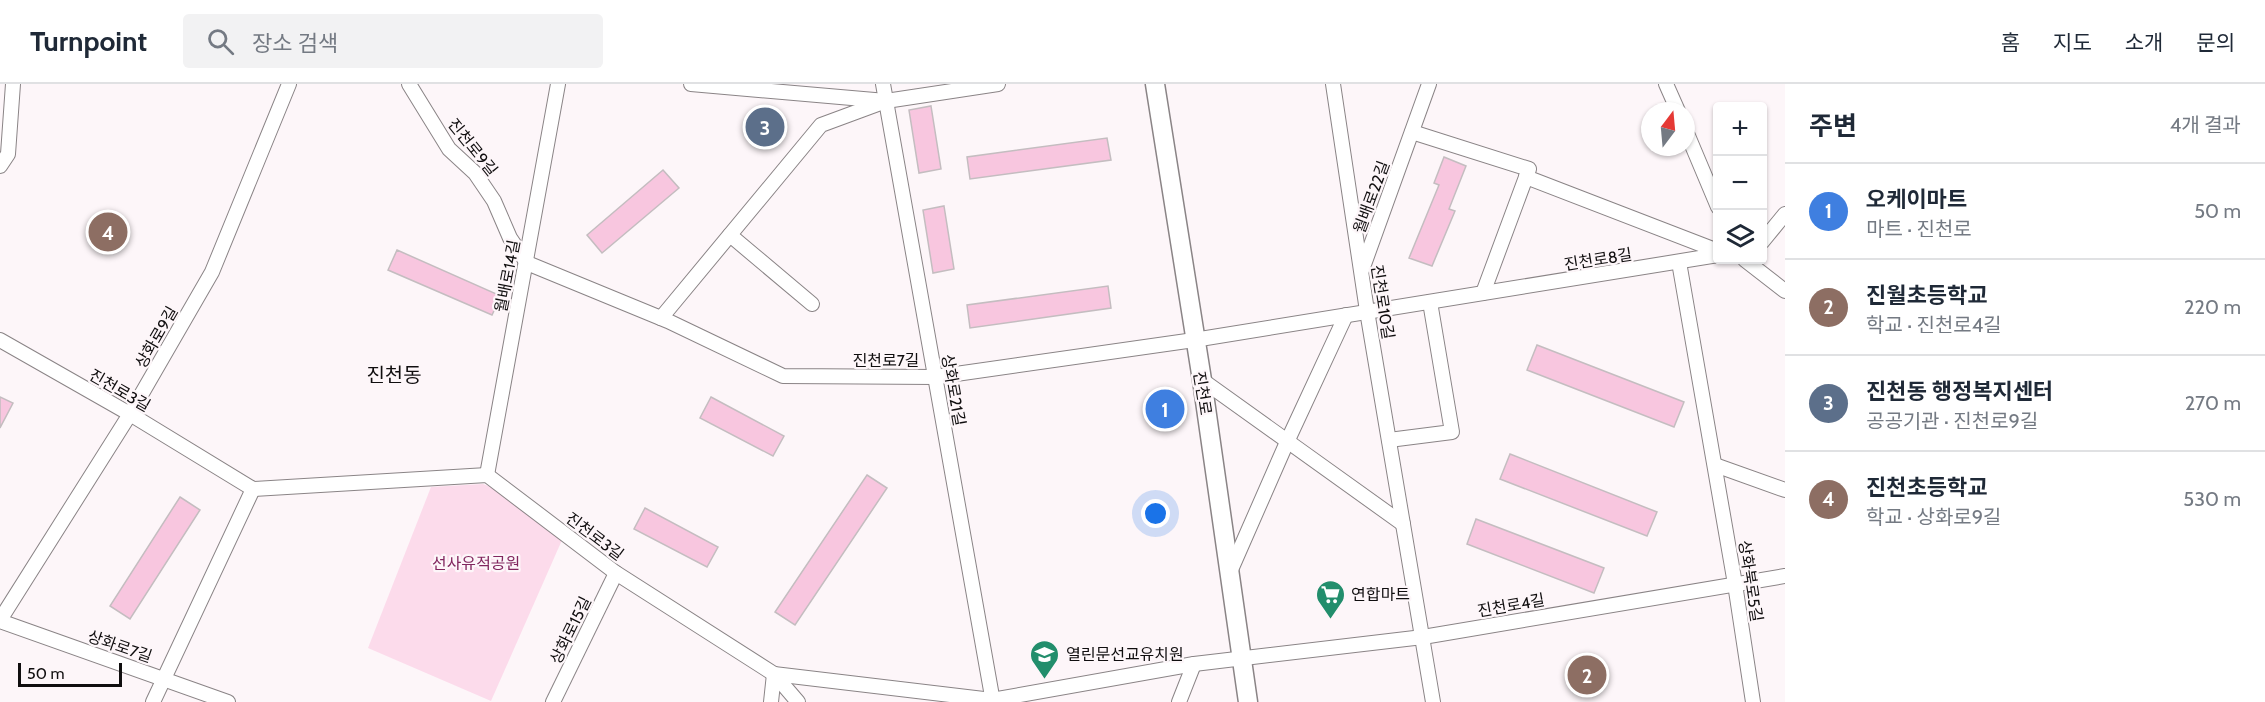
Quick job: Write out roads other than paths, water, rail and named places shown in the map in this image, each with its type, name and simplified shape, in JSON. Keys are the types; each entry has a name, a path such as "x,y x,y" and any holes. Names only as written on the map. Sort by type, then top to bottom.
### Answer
{"main road":[{"name":"진천로","path":"1155,84 1202,380 1248,702"}],"street":[{"path":"0,166 8,154 13,84"},
{"name":"상화로9길","path":"0,621 130,414 212,272 290,84"},
{"name":"진천로9길","path":"409,84 449,149 475,173 494,201 510,238 527,263"},
{"name":"월배로14길","path":"488,475 558,84"},
{"path":"691,84 886,101"},
{"name":"상화로21길","path":"884,84 993,701"},
{"path":"662,318 821,125 886,101 998,84"},
{"name":"진천로10길","path":"1333,84 1367,311 1433,702"},
{"name":"월배로22길","path":"1361,272 1429,84"},
{"path":"1666,84 1674,102"},
{"path":"1412,132 1528,173 1483,293"},
{"path":"1695,152 1713,195"},
{"name":"진천로8길","path":"1528,173 1713,251"},
{"path":"1767,236 1785,214"},
{"path":"730,235 812,304"},
{"name":"진천로8길","path":"1194,340 1680,262 1713,254"},
{"name":"상화북로5길","path":"1680,262 1753,702"},
{"name":"진천로7길","path":"527,263 662,318 783,376 935,377 1194,340"},
{"path":"1752,264 1785,291"},
{"path":"1389,440 1452,432 1430,302"},
{"path":"1229,576 1287,442 1346,315"},
{"name":"진천로3길","path":"0,340 130,414 254,489"},
{"path":"1202,380 1403,524"},
{"path":"1715,465 1785,490"},
{"path":"153,702 254,489 488,475"},
{"name":"진천로3길","path":"488,475 616,573 774,674 993,701 1194,664 1242,658"},
{"name":"상화로15길","path":"553,702 616,573"},
{"name":"진천로4길","path":"1242,658 1423,637 1785,576"},
{"name":"상화로7길","path":"0,621 228,702"},
{"path":"1179,702 1194,664"},
{"path":"771,702 774,674"},
{"path":"774,674 798,702"}],"place":[{"name":"진천동 행정복지센터","path":"765,127"},
{"name":"진천초등학교","path":"108,232"},
{"name":"오케이마트","path":"1165,409"},
{"name":"연합마트","path":"1330,620"},
{"name":"진월초등학교","path":"1587,675"},
{"name":"열린문선교유치원","path":"1045,680"}],"district":[{"name":"진천동","path":"394,375"}],"park label":[{"name":"선사유적공원","path":"476,563"}]}
